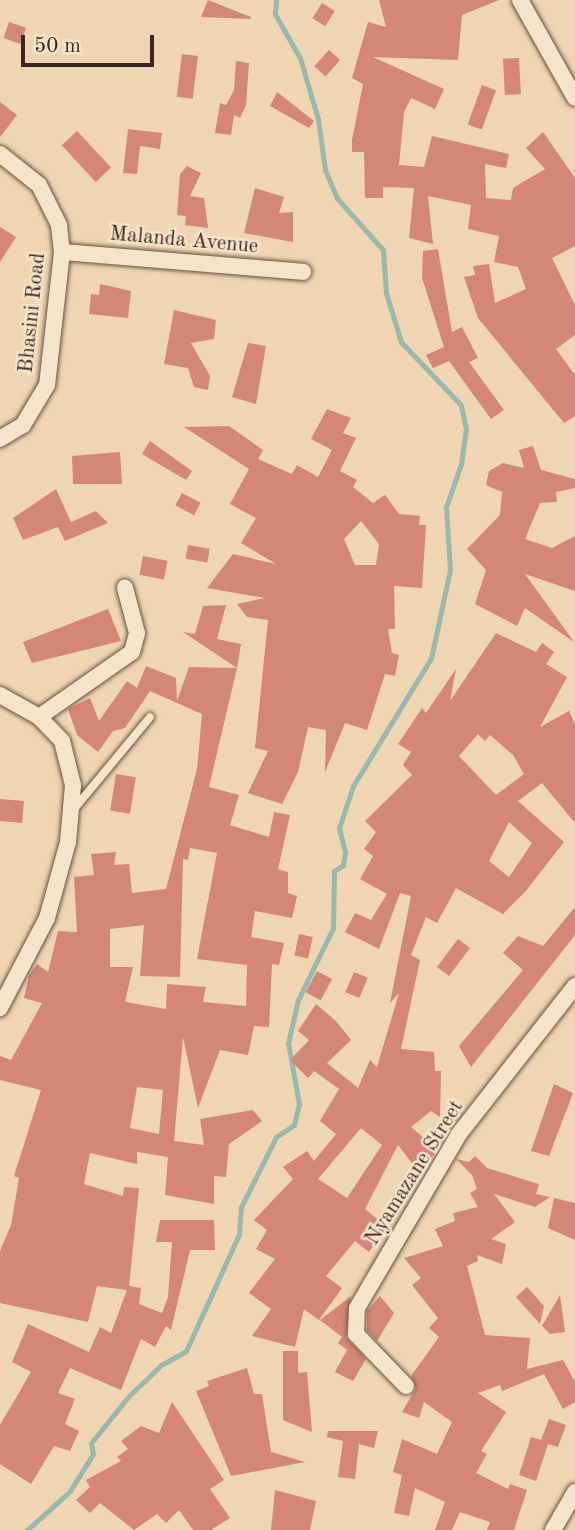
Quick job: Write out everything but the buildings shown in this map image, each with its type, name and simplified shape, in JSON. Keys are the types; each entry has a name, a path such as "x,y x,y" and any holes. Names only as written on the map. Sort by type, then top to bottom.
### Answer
{"street":[{"path":"520,0 575,98"},
{"name":"Bhasini Road","path":"0,154 39,185 59,225 62,252 47,386 23,425 0,439"},
{"name":"Malanda Avenue","path":"62,252 303,272"},
{"path":"39,717 132,652 137,634 125,588"},
{"path":"0,695 39,717 68,752 72,812 47,918 0,1008"},
{"name":"Nyamazane Street","path":"407,1386 373,1358 353,1326 368,1287 459,1134 575,986"},
{"path":"553,1530 575,1492"}],"lane":[{"path":"72,812 150,717"}],"waterway":[{"path":"27,1530 70,1491 93,1454 91,1443 128,1397 161,1365 186,1351 239,1234 241,1207 276,1137 294,1125 299,1104 288,1043 298,1000 333,928 334,871 343,865 345,852 339,828 353,786 431,658 450,570 446,507 461,464 466,429 461,405 401,342 386,293 383,250 337,198 325,170 318,119 300,58 275,14 276,0"}]}
